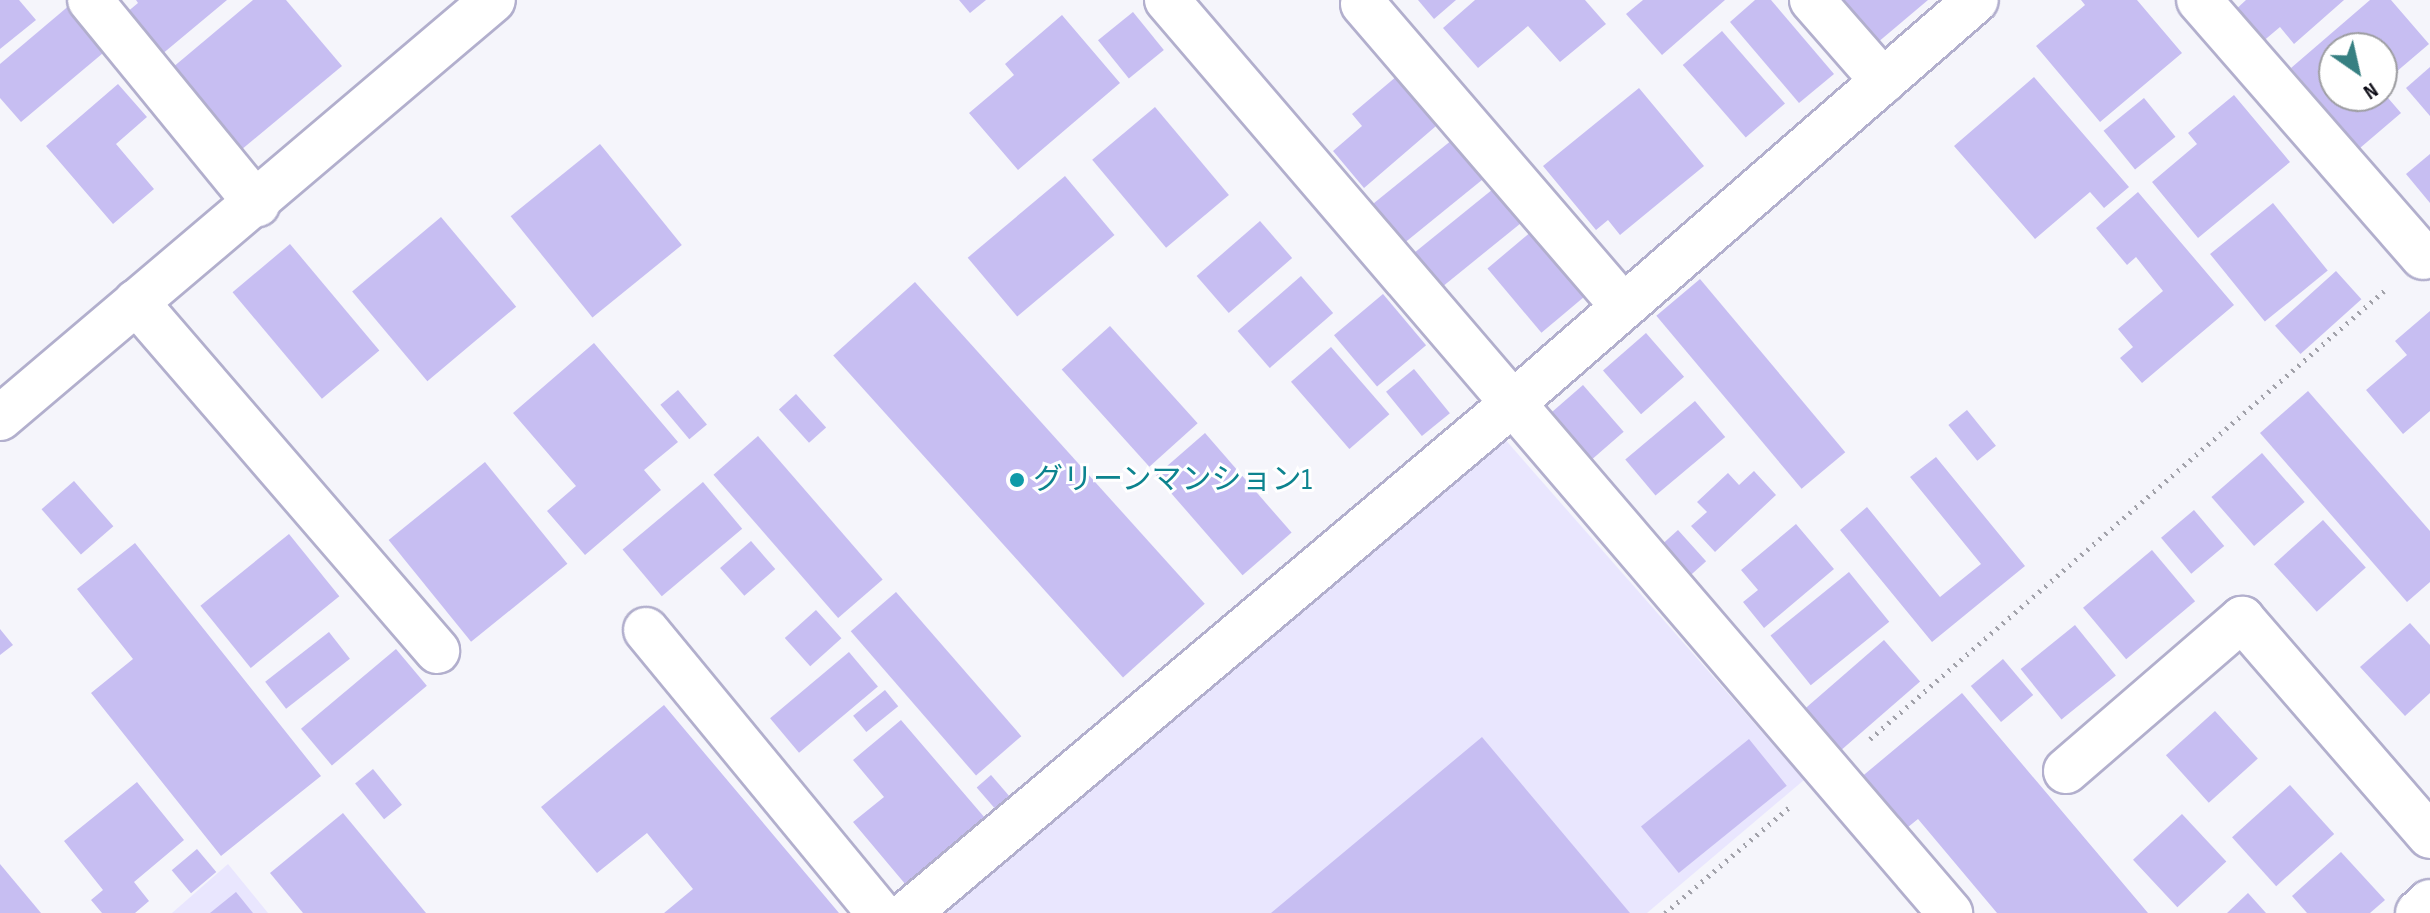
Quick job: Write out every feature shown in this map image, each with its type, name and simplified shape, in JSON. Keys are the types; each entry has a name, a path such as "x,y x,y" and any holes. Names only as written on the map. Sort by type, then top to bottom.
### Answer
{"street":[{"path":"90,0 257,204"},
{"path":"0,418 257,204 493,0"},
{"path":"1167,0 1950,913"},
{"path":"1812,0 1883,81"},
{"path":"908,913 1512,404 1622,305 1976,0"},
{"path":"2199,0 2423,257"},
{"path":"1363,4 1622,305"},
{"path":"136,302 437,651"},
{"path":"2066,771 2242,619 2430,836"},
{"path":"646,630 879,913"},
{"path":"2418,913 2430,902"}],"path":[{"path":"1665,913 2423,257"}],"shaded area":[{"path":"1495,428 1804,780 1647,913 942,913"},
{"path":"228,864 268,913 172,913"}],"building":[{"path":"0,0 19,0 36,20 0,49"},
{"path":"136,0 227,0 155,60 120,18 138,3"},
{"path":"253,0 286,0 342,66 241,150 172,68"},
{"path":"959,0 986,0 970,13"},
{"path":"1418,0 1456,0 1434,19"},
{"path":"1475,0 1585,0 1606,24 1560,62 1528,26 1478,68 1443,28"},
{"path":"1643,0 1725,0 1662,55 1626,14"},
{"path":"1755,0 1771,0 1834,74 1799,103 1730,22"},
{"path":"1842,0 1928,0 1877,43"},
{"path":"2081,0 2137,0 2182,53 2100,122 2036,46 2085,5"},
{"path":"2246,0 2344,0 2294,44 2280,27 2261,43 2233,12"},
{"path":"2370,0 2391,0 2429,44 2398,70 2398,32 2333,32"},
{"path":"71,4 109,48 21,122 0,98 0,64"},
{"path":"1133,12 1164,50 1129,78 1098,40"},
{"path":"1062,15 1120,83 1018,170 969,113 1014,75 1005,64"},
{"path":"1722,31 1785,103 1746,138 1683,65"},
{"path":"2318,45 2318,99 2291,68"},
{"path":"1410,65 1450,114 1364,188 1333,151 1362,126 1352,114"},
{"path":"2430,67 2430,116 2406,88"},
{"path":"2034,77 2129,187 2104,208 2090,192 2035,239 1954,146"},
{"path":"118,84 147,117 116,144 154,189 113,224 46,146"},
{"path":"1639,88 1704,166 1620,235 1608,220 1596,230 1543,166"},
{"path":"2234,95 2290,162 2198,238 2152,182 2197,144 2188,133"},
{"path":"2144,98 2175,137 2135,170 2104,131"},
{"path":"1155,107 1229,195 1166,248 1092,160"},
{"path":"2398,110 2401,113 2360,148 2329,112 2398,112"},
{"path":"1468,127 1499,166 1402,245 1370,206"},
{"path":"600,144 682,245 592,317 511,216"},
{"path":"2430,154 2430,203 2406,174"},
{"path":"1065,176 1114,235 1017,317 968,258"},
{"path":"1498,185 1526,219 1439,290 1411,255"},
{"path":"2138,192 2234,305 2142,383 2120,358 2133,347 2118,329 2163,291 2136,257 2127,265 2096,228"},
{"path":"2273,203 2328,271 2265,322 2210,254"},
{"path":"441,217 516,307 427,381 352,292"},
{"path":"1260,221 1292,258 1229,313 1197,276"},
{"path":"1538,226 1592,290 1541,333 1487,268"},
{"path":"290,244 379,350 322,399 233,292"},
{"path":"2336,271 2361,299 2300,354 2275,326"},
{"path":"1301,276 1333,313 1270,368 1238,331"},
{"path":"1700,279 1845,452 1802,489 1656,316"},
{"name":"グリーンマンション1","path":"915,282 1205,604 1123,677 833,356"},
{"path":"1383,294 1426,345 1377,386 1334,335"},
{"path":"2430,311 2430,411 2403,434 2366,390 2407,355 2395,341"},
{"path":"1110,326 1198,423 1149,467 1062,369"},
{"path":"1646,333 1684,377 1641,414 1603,370"},
{"path":"594,343 678,442 644,470 661,490 585,555 547,511 576,486 513,413"},
{"path":"1331,347 1389,414 1349,449 1291,382"},
{"path":"1414,369 1450,413 1422,436 1386,392"},
{"path":"1583,385 1624,432 1583,467 1542,420"},
{"path":"678,390 707,424 689,439 660,405"},
{"path":"2308,391 2430,531 2430,582 2407,602 2260,433"},
{"path":"796,394 826,427 809,443 779,409"},
{"path":"1695,401 1725,437 1656,495 1625,459"},
{"path":"1967,410 1996,446 1977,461 1948,425"},
{"path":"1205,433 1292,533 1243,575 1156,476"},
{"path":"758,436 883,579 838,618 713,475"},
{"path":"2262,453 2305,502 2254,546 2211,497"},
{"path":"1936,457 2025,566 1932,642 1840,530 1867,507 1940,597 1981,564 1910,477"},
{"path":"485,462 567,564 471,642 389,540"},
{"path":"1754,471 1776,495 1715,552 1691,526 1707,512 1697,502 1728,473 1739,485"},
{"path":"74,481 113,526 81,554 42,509"},
{"path":"703,482 742,529 662,596 623,549"},
{"path":"2194,510 2224,546 2191,574 2161,538"},
{"path":"2323,520 2366,568 2317,612 2274,564"},
{"path":"1796,524 1834,569 1764,628 1743,602 1758,590 1741,570"},
{"path":"1678,530 1706,561 1679,585 1651,554"},
{"path":"289,534 339,596 251,668 200,606"},
{"path":"751,541 775,569 744,596 720,568"},
{"path":"135,543 321,776 221,856 91,693 133,659 77,589"},
{"path":"2152,550 2195,601 2126,659 2083,608"},
{"path":"1849,572 1889,622 1811,685 1771,636"},
{"path":"896,592 1021,736 976,776 851,631"},
{"path":"816,610 841,638 810,666 785,638"},
{"path":"2410,623 2430,645 2430,693 2405,716 2360,667"},
{"path":"2075,625 2116,676 2062,720 2021,669"},
{"path":"0,629 13,645 0,655"},
{"path":"329,632 350,659 286,709 265,682"},
{"path":"1884,640 1920,682 1838,753 1802,712"},
{"path":"396,649 427,686 332,765 301,729"},
{"path":"849,652 878,686 799,753 770,718"},
{"path":"2003,659 2033,695 2001,722 1971,686"},
{"path":"885,690 898,706 866,732 853,716"},
{"path":"1962,693 2148,913 1997,913 1918,819 1897,836 1853,784"},
{"path":"664,705 839,913 664,913 693,889 647,833 597,873 541,807"},
{"path":"2215,711 2258,759 2209,803 2166,755"},
{"path":"901,720 985,818 906,885 853,822 884,797 853,760"},
{"path":"1482,737 1630,913 1271,913"},
{"path":"1749,739 1787,786 1679,873 1641,826"},
{"path":"373,769 402,805 384,819 355,783"},
{"path":"991,775 1015,803 1001,815 977,787"},
{"path":"137,782 184,840 134,882 149,901 135,913 102,913 91,900 103,890 64,841"},
{"path":"2290,785 2334,834 2276,886 2232,837"},
{"path":"343,813 426,913 303,913 270,873"},
{"path":"2182,814 2226,862 2177,907 2133,860"},
{"path":"197,849 216,872 191,893 172,870"},
{"path":"2341,852 2385,900 2370,913 2307,913 2292,896"},
{"path":"0,864 41,913 0,913"},
{"path":"236,892 253,913 210,913"},
{"path":"2248,893 2266,913 2227,913"}],"place":[{"name":"グリーンマンション1","path":"1017,480"}]}
